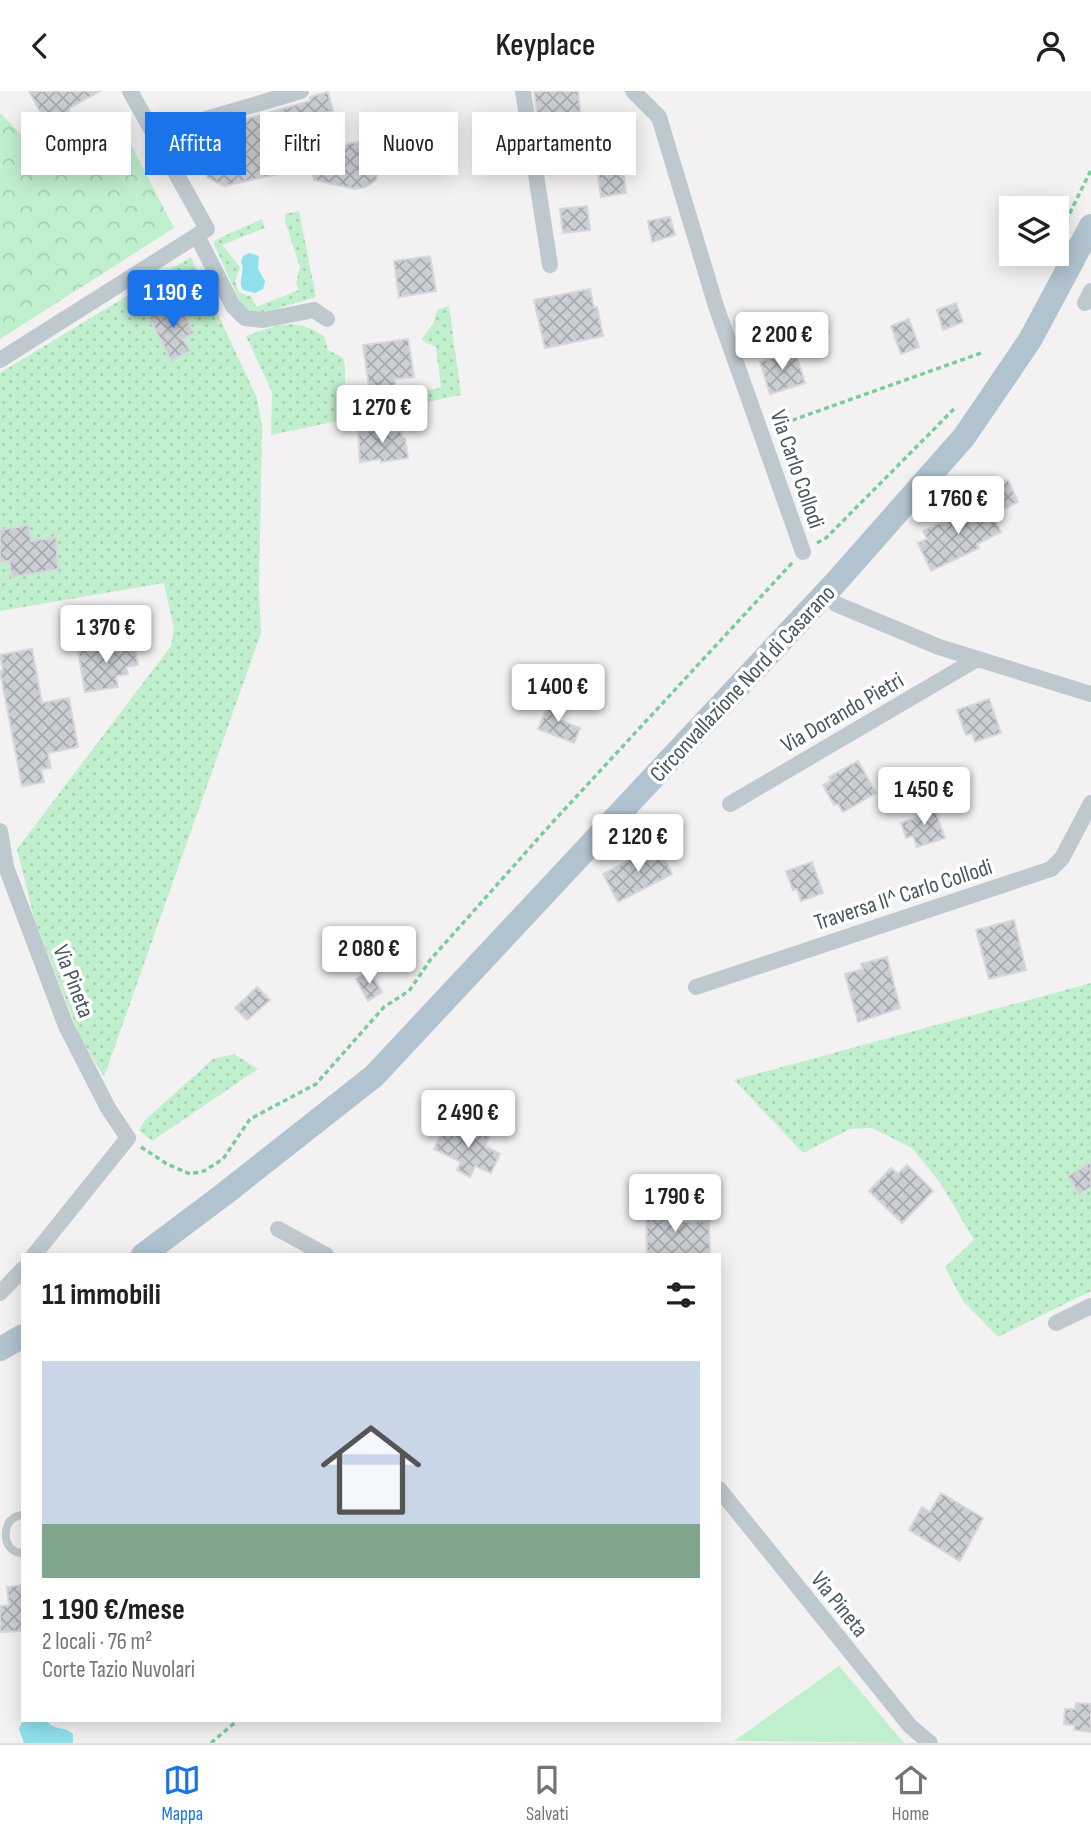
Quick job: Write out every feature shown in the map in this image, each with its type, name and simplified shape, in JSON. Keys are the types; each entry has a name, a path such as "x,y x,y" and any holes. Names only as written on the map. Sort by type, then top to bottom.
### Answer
{"main road":[{"name":"Circonvallazione Nord di Casarano","path":"146,1253 374,1076 836,582 964,437 1030,340 1091,226"},
{"path":"0,1349 21,1337"}],"street":[{"path":"130,91 145,117"},
{"path":"230,112 301,91"},
{"path":"523,91 550,265"},
{"name":"Via Carlo Collodi","path":"633,91 659,117 716,306 803,552"},
{"path":"0,360 207,229 177,175"},
{"path":"197,236 233,306 245,318 262,320 314,310 327,320"},
{"path":"836,604 939,647 1091,694"},
{"name":"Via Dorando Pietri","path":"730,804 977,659"},
{"name":"Traversa II^ Carlo Collodi","path":"696,987 1051,869 1066,851 1091,803"},
{"name":"Via Pineta","path":"0,831 6,867 66,1026 108,1108 128,1138"},
{"path":"36,1253 128,1138"},
{"path":"278,1229 322,1253"},
{"path":"0,1293 21,1271"},
{"path":"1056,1323 1091,1306"},
{"name":"Via Pineta","path":"721,1491 910,1726 930,1743"}],"lane":[{"path":"21,1516 7,1519 0,1531 2,1543 6,1548 21,1553"}],"path":[{"path":"1069,216 1091,170"},
{"path":"761,432 984,352"},
{"path":"128,1138 178,1169 190,1174 204,1171 223,1159 250,1119 316,1084 384,1007 409,991 430,959 551,824 803,552 826,538 960,403"},
{"path":"211,1743 236,1722"}],"green space":[{"path":"0,113 21,134 21,175 131,175 131,145 174,228 0,339"},
{"path":"299,211 316,297 260,314 248,310 241,304 214,244 215,240 262,219 265,228 222,245 240,267 235,281 239,292 251,295 256,307 299,290 296,283 300,267 285,214"},
{"path":"191,257 257,398 262,426 259,591 261,633 104,1077 80,1037 34,918 17,849 171,646 174,629 164,583 0,611 0,373"},
{"path":"449,306 461,395 271,435 272,392 246,336 285,324 313,330 324,336 328,350 343,358 345,394 361,394 364,403 377,407 385,403 389,396 441,388 436,347 421,340 433,324 437,310"},
{"path":"1091,983 1091,1291 998,1337 963,1301 945,1267 974,1240 941,1184 912,1148 872,1128 850,1129 803,1153 734,1080"},
{"path":"234,1054 258,1069 152,1141 139,1130 145,1120 213,1059"},
{"path":"839,1666 904,1743 734,1741"}],"water":[{"path":"249,253 259,256 258,269 265,281 263,289 255,293 243,290 241,286 241,262 243,256"},
{"path":"22,1722 48,1722 73,1734 73,1743 24,1743 19,1729"}],"building":[{"path":"29,91 100,91 70,108 70,112 40,112"},
{"path":"534,91 578,91 580,112 537,112"},
{"path":"328,92 333,111 271,112 310,101 310,97"},
{"path":"260,115 260,175 274,175 224,186 206,175 246,175 246,119"},
{"path":"359,142 359,175 377,175 376,180 366,187 355,189 314,180 313,175 345,175 345,146"},
{"path":"598,175 624,175 626,193 601,197"},
{"path":"587,206 590,230 563,233 560,209"},
{"path":"670,217 675,235 652,242 648,221"},
{"path":"430,256 436,291 399,297 394,261"},
{"path":"590,289 603,336 545,348 534,300"},
{"path":"178,302 194,333 183,339 190,351 171,361 149,317"},
{"path":"956,303 963,322 943,330 937,310"},
{"path":"823,316 829,333 805,341 799,323"},
{"path":"909,319 919,347 901,354 891,326"},
{"path":"408,339 414,377 394,379 396,390 370,394 363,345"},
{"path":"795,351 805,383 770,394 760,362"},
{"path":"389,427 390,433 401,431 402,438 405,438 408,458 360,462 358,432"},
{"path":"1008,480 1018,502 1004,509 994,487"},
{"path":"986,501 1001,532 977,544 979,548 931,571 918,543 927,539 923,531"},
{"path":"28,525 31,541 56,537 58,569 12,577 9,561 0,562 0,530"},
{"path":"133,639 138,665 126,667 128,674 116,676 118,687 85,692 78,651"},
{"path":"32,649 42,703 69,698 78,747 48,753 51,768 41,769 44,782 22,786 0,671 3,670 0,655"},
{"path":"989,699 1001,733 975,742 972,733 966,735 957,710"},
{"path":"550,701 564,707 559,720 580,728 574,743 538,729"},
{"path":"858,761 876,793 843,812 838,804 834,805 823,785 831,781 829,777"},
{"path":"933,805 945,838 917,847 913,836 906,838 901,823 919,817 916,811"},
{"path":"658,845 672,874 618,902 603,874"},
{"path":"812,862 823,893 801,901 797,889 793,890 786,871"},
{"path":"1014,920 1026,970 989,979 976,930"},
{"path":"887,957 900,1008 858,1022 845,974 863,969 861,964"},
{"path":"370,971 382,992 368,1001 356,979"},
{"path":"257,987 270,1000 247,1020 235,1008"},
{"path":"479,1125 492,1131 485,1146 500,1154 491,1173 475,1166 470,1177 457,1170 461,1162 434,1149 444,1127 471,1140"},
{"path":"1091,1162 1091,1187 1079,1194 1068,1176"},
{"path":"907,1165 933,1191 902,1223 869,1191 891,1168 898,1174"},
{"path":"671,1204 671,1222 709,1221 710,1253 647,1253 646,1205"},
{"path":"941,1493 983,1518 960,1561 909,1530 922,1507 930,1512"},
{"path":"21,1585 21,1631 0,1632 0,1606 9,1605 7,1587"},
{"path":"1076,1703 1091,1704 1091,1732 1074,1730 1075,1725 1064,1724 1065,1709 1075,1709"}]}
